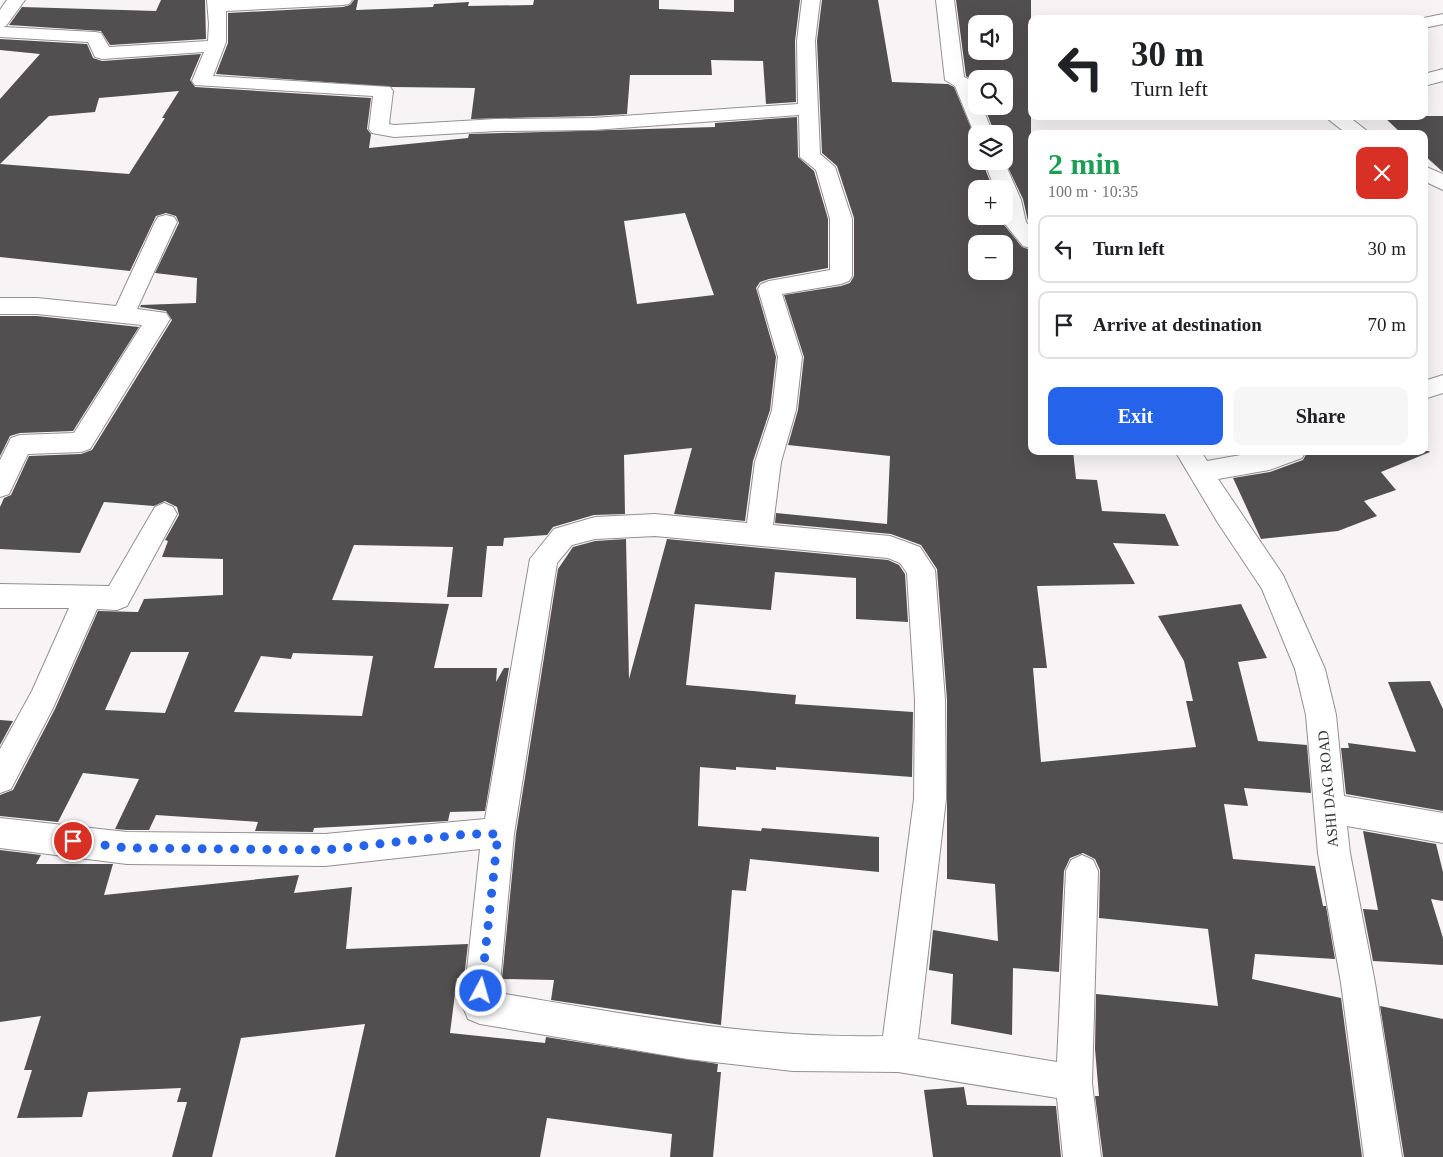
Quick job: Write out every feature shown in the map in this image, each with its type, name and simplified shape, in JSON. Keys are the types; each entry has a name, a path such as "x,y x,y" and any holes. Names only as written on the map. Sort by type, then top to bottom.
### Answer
{"street":[{"path":"0,22 16,0"},
{"path":"343,0 216,3 216,46 203,71 202,81 383,91 379,129 394,131 496,125 593,124 808,109"},
{"path":"759,534 768,462 784,410 790,357 768,289 841,276 841,219 826,167 810,158 806,41 811,0"},
{"path":"945,0 955,80 963,83 979,125"},
{"path":"1428,22 1443,19"},
{"path":"0,32 95,38 102,53 216,46"},
{"path":"1428,79 1443,75"},
{"path":"1340,120 1355,130"},
{"path":"998,170 1010,200 1016,224 1028,238"},
{"path":"1428,174 1443,183"},
{"path":"123,315 166,222"},
{"path":"0,306 37,306 158,319 82,442 20,445 0,488"},
{"path":"1428,389 1443,384"},
{"path":"1194,461 1269,460 1282,455"},
{"name":"ASHI DAG ROAD","path":"1194,461 1273,582 1310,668 1321,715 1334,853 1359,992 1378,1110 1383,1157"},
{"path":"0,596 117,598 164,514"},
{"path":"898,1054 930,799 930,700 921,570 910,555 890,547 759,534 654,525 595,528 563,537 544,559 498,834 480,1007 693,1043 848,1057 898,1054 1074,1083"},
{"path":"0,780 43,699 88,597"},
{"path":"1330,808 1443,828"},
{"path":"0,833 127,848 325,850 468,834 498,834"},
{"path":"1082,872 1080,969 1074,1083 1082,1157"}],"building":[{"path":"161,0 205,0 206,39 110,45 101,31 9,25 22,7 156,11"},
{"path":"354,0 358,0 356,10 433,7 434,4 469,2 468,6 533,5 534,0 659,0 659,9 734,12 734,0 800,0 795,41 796,102 766,104 763,61 711,60 712,75 630,75 627,114 471,119 475,88 392,87 216,74 228,43 228,13 343,7 350,5"},
{"path":"822,0 878,0 892,82 948,84 954,87 970,125 968,125 968,170 986,170 989,180 968,180 968,225 1004,225 1012,235 968,235 968,280 1013,280 1013,236 1022,247 1028,249 1028,455 1073,455 1076,479 1097,480 1102,511 1165,514 1179,546 1113,543 1135,584 1037,586 1047,668 1033,668 1041,762 1196,747 1186,701 1193,701 1184,661 1158,616 1241,604 1267,658 1238,662 1258,741 1307,745 1311,793 1244,788 1248,806 1224,804 1233,859 1315,866 1323,906 1326,906 1335,959 1255,954 1252,979 1341,998 1362,1157 1103,1157 1095,1096 1099,1096 1095,1049 1096,994 1218,1006 1208,929 1099,918 1100,870 1095,859 1083,853 1070,858 1064,871 1059,972 1013,968 1012,1035 951,1024 953,974 929,970 933,930 998,941 995,884 947,879 947,700 937,569 921,545 891,534 775,523 776,513 887,524 890,456 788,445 798,410 804,357 784,295 841,286 850,283 854,276 854,218 837,166 822,153 817,41"},
{"path":"956,0 1031,0 1031,15 1028,15 1028,120 1031,120 1031,130 1028,130 1028,221 1023,199 1009,170 1013,170 1013,125 991,125 988,115 1013,115 1013,70 968,70 968,77 966,76"},
{"path":"0,39 87,44 93,58 102,61 201,54 190,80 195,87 371,98 367,129 371,134 369,148 468,138 469,134 715,127 715,123 797,117 798,157 814,171 828,219 828,268 769,279 760,282 756,288 776,357 770,410 753,461 745,521 674,514 692,448 624,455 625,514 594,515 553,527 547,535 504,538 503,546 487,546 482,597 447,597 453,547 354,545 332,600 449,604 434,668 497,668 496,682 504,668 509,668 485,811 450,812 448,821 314,828 313,832 255,831 258,822 156,815 149,830 115,829 139,779 83,773 58,822 0,816 0,795 13,790 55,709 98,611 138,612 144,599 223,595 223,559 162,557 168,541 165,540 179,515 177,507 165,501 154,506 104,502 80,553 0,549 0,507 4,498 11,495 29,456 81,454 92,450 172,320 166,311 140,307 141,305 196,303 197,278 155,273 179,223 176,216 166,213 156,216 130,271 0,257 0,164 0,99 40,54 0,50","holes":["179,91 162,118 165,118 129,174 0,164 49,116 95,112 99,98","685,213 714,295 637,304 624,221","131,652 189,652 165,713 105,710","293,653 373,656 362,716 234,712 261,656 291,659"]},
{"path":"1428,116 1443,116 1443,172 1428,159 1428,130 1398,130 1387,120 1428,120"},
{"path":"0,316 37,316 139,327 73,431 20,433 10,436 0,456"},
{"path":"1306,455 1423,455 1381,472 1396,490 1364,501 1377,516 1338,531 1261,539 1233,478 1270,472 1303,460"},
{"path":"626,539 629,679 667,539 888,560 899,565 905,574 908,622 856,619 856,578 775,572 771,610 695,604 686,685 796,695 795,704 913,712 912,777 776,767 776,770 736,767 736,770 700,767 698,826 761,831 762,828 879,837 879,872 750,859 746,891 732,890 721,1025 551,1000 554,980 502,979 516,834 558,569 573,547 595,541"},
{"path":"1430,681 1443,709 1443,811 1346,794 1341,748 1349,748 1348,743 1416,752 1388,682"},
{"path":"0,720 13,721 0,745"},
{"path":"1363,831 1436,844 1443,872 1443,901 1431,899 1443,938 1443,965 1373,961 1363,909 1378,910"},
{"path":"0,850 41,855 36,864 113,864 104,895 299,875 294,893 352,887 346,949 468,944 464,978 457,978 450,1033 545,1043 546,1037 718,1064 717,1072 721,1072 713,1157 670,1157 672,1134 547,1118 540,1157 335,1157 365,1024 241,1038 212,1157 172,1157 187,1102 177,1102 181,1088 88,1092 82,1117 17,1118 32,1070 24,1070 41,1016 0,1022"},
{"path":"1380,1006 1443,1019 1443,1157 1404,1157"},
{"path":"964,1087 967,1105 1056,1106 1061,1157 933,1157 924,1090"}],"route":[{"path":"73,841 127,848 325,850 468,834 498,834 481,991"}]}
